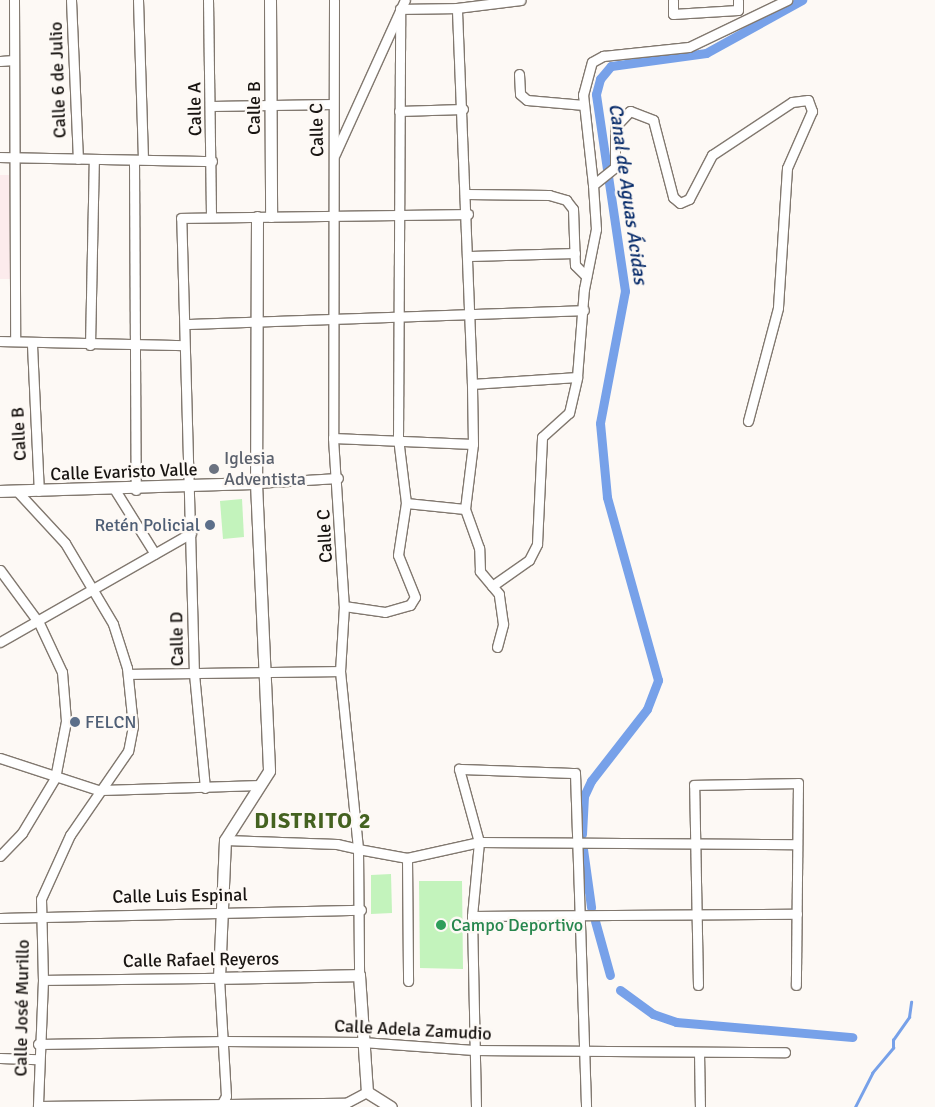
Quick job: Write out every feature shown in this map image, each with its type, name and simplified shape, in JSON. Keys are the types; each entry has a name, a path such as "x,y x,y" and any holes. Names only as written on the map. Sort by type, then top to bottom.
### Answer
{"street":[{"path":"14,0 16,156 15,341"},
{"name":"Calle 6 de Julio","path":"71,0 78,159"},
{"path":"138,0 143,157"},
{"name":"Calle A","path":"208,0 212,161 211,216"},
{"name":"Calle B","path":"270,0 273,105 271,216"},
{"name":"Calle C","path":"334,0 333,438 338,478 344,606 340,671 358,849 361,910 360,975"},
{"path":"334,157 400,9 406,0"},
{"path":"400,9 457,8 521,0"},
{"path":"673,0 673,14 738,10 738,0"},
{"path":"492,586 529,560 537,544 542,437 569,412 577,377 586,276 596,229 584,105 587,70 603,56 689,47 787,0"},
{"path":"457,8 470,256 473,444 465,509 479,548 480,571 499,594 504,624 497,647"},
{"path":"344,606 385,612 410,606 413,586 398,555 406,503 398,438 402,316 400,9"},
{"path":"0,61 14,60"},
{"path":"519,74 520,94 526,100 584,105"},
{"path":"593,186 605,179 615,167 617,122 630,111 647,114 653,120 673,197 680,203 689,199 712,155 792,102 808,100 812,110 810,122 787,168 778,308 748,421"},
{"path":"211,106 333,104"},
{"path":"400,112 463,109"},
{"path":"0,157 134,160 143,157 212,161"},
{"path":"90,345 94,160"},
{"path":"134,160 132,345 136,490"},
{"path":"467,194 549,195 566,200 573,209 575,265 586,276"},
{"path":"211,216 468,214"},
{"name":"Calle D","path":"205,788 194,674 191,533 182,345 186,324 181,218 211,216"},
{"path":"222,1105 225,1041 218,978 225,840 256,785 269,770 256,483 260,323 257,217"},
{"path":"470,256 574,253"},
{"path":"186,324 260,323 584,310"},
{"path":"0,341 15,341 32,345 182,345"},
{"name":"Calle B","path":"32,345 39,491"},
{"path":"472,384 577,377"},
{"path":"333,438 398,438 473,444"},
{"name":"Calle Evaristo Valle","path":"0,491 188,488 338,478"},
{"name":"Calle José Murillo","path":"16,490 66,543 96,590 113,624 128,674 133,738 98,790 57,862 41,899 40,917 44,980 38,1044 38,1106"},
{"path":"115,490 155,554"},
{"path":"406,503 465,509"},
{"path":"0,642 96,590 191,533"},
{"path":"0,570 38,623 62,672 66,697 55,778 22,833 0,856"},
{"path":"128,674 264,675 340,671"},
{"path":"0,758 55,778 98,790 256,785"},
{"path":"476,1107 472,916 479,842 459,769 575,773 573,787 580,914 586,1107"},
{"path":"698,985 694,785 798,784 796,985"},
{"path":"225,840 337,844 407,858 479,842 575,841 696,845 797,844"},
{"path":"407,858 408,981"},
{"name":"Calle Luis Espinal","path":"0,918 221,911 361,910"},
{"path":"472,916 797,914"},
{"path":"360,975 362,1042 367,1092"},
{"name":"Calle Rafael Reyeros","path":"44,980 360,975"},
{"name":"Calle Adela Zamudio","path":"38,1044 225,1041 362,1042 474,1050 785,1052"},
{"path":"699,1052 700,1107"},
{"path":"0,1058 38,1059"},
{"path":"38,1106 346,1103 367,1092"},
{"path":"367,1092 391,1107"}],"shaded area":[{"path":"0,175 11,175 11,279 0,279"}],"green space":[{"path":"242,499 244,537 223,539 220,501"},
{"path":"391,874 392,913 371,914 371,875"},
{"name":"Campo Deportivo","path":"419,881 462,881 463,969 420,968"}],"waterway":[{"name":"Canal de Aguas Ácidas","path":"582,834 584,796 591,781 647,709 658,680 607,497 600,423 625,291 596,94 600,79 611,66 706,53 802,0"},
{"name":"Canal de Aguas Ácidas","path":"583,849 591,907"},
{"name":"Canal de Aguas Ácidas","path":"595,921 610,975"},
{"name":"Canal de Aguas Ácidas","path":"620,990 653,1014 676,1022 852,1037"},
{"path":"855,1107 872,1073 893,1048 893,1040 909,1017 911,1002"}],"place":[{"name":"Iglesia Adventista","path":"214,469"},
{"name":"Retén Policial","path":"210,525"},
{"name":"FELCN","path":"75,722"},
{"name":"Campo Deportivo","path":"441,925"}],"district":[{"name":"DISTRITO 2","path":"313,821"}]}
